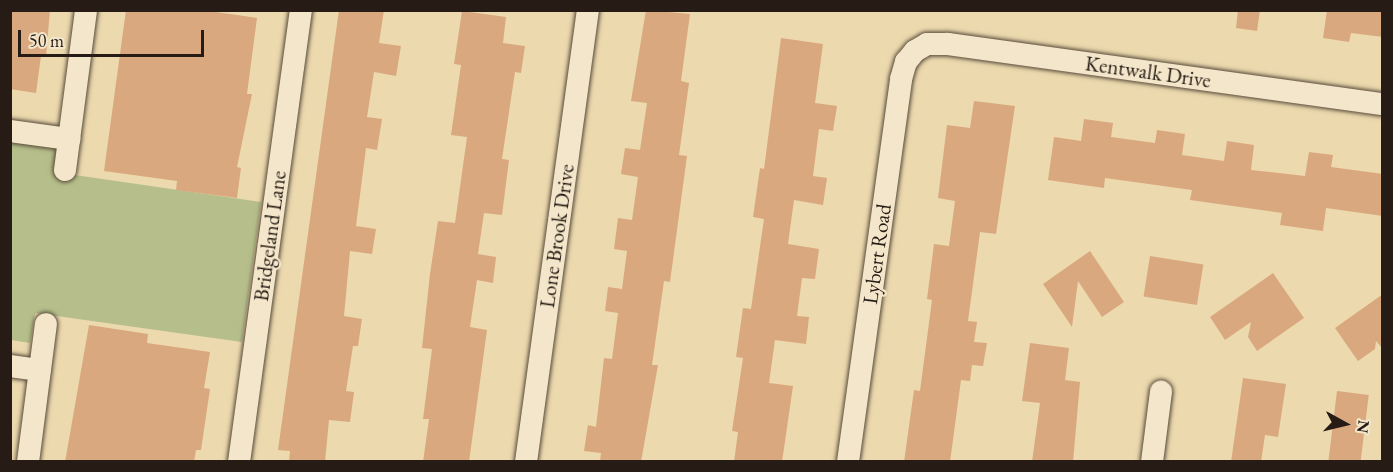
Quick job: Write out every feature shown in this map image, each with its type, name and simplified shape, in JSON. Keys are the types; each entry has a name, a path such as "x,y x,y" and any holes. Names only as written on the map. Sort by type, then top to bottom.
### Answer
{"street":[{"path":"65,170 86,10"},
{"name":"Bridgeland Lane","path":"239,462 301,10"},
{"name":"Lone Brook Drive","path":"526,462 588,10"},
{"name":"Kentwalk Drive","path":"915,51 927,44 948,44 1383,104"},
{"name":"Lybert Road","path":"848,462 901,80 906,62 915,51"},
{"path":"10,131 69,139"},
{"path":"28,462 46,324"},
{"path":"10,366 40,370"},
{"path":"1152,462 1161,392"}],"green space":[{"path":"11,142 57,148 54,172 261,202 242,342 35,313 30,343 11,340"}],"building":[{"path":"10,10 50,10 46,57 41,56 36,93 10,89"},
{"path":"126,10 202,10 257,18 247,94 252,94 237,167 241,168 237,198 176,190 177,181 104,171"},
{"path":"339,10 384,10 379,43 401,46 396,76 374,72 367,117 382,119 377,150 366,148 356,226 376,229 372,254 350,251 344,316 362,319 358,346 353,346 346,391 354,392 350,422 329,420 325,462 289,462 290,451 278,450"},
{"path":"646,10 690,14 681,81 689,83 679,155 687,156 670,282 664,281 652,365 658,365 641,462 600,462 601,453 584,451 588,425 596,427 604,358 612,359 618,313 605,311 608,287 622,289 627,251 614,249 618,218 632,220 638,177 621,174 625,148 640,150 647,103 631,101"},
{"path":"1238,10 1260,10 1257,31 1236,28"},
{"path":"1327,10 1383,10 1383,37 1351,33 1349,42 1323,38"},
{"path":"462,11 506,17 503,43 525,46 521,73 515,72 502,159 509,160 502,215 484,213 478,254 496,257 493,283 477,280 470,327 487,330 469,462 423,462 429,419 423,419 432,349 422,348 430,274 438,221 455,223 467,137 451,135 461,65 454,64"},
{"path":"781,38 823,44 815,103 837,106 833,131 819,129 813,176 827,178 823,205 794,200 788,244 819,249 815,279 802,278 797,316 809,317 806,344 775,340 769,383 793,386 782,462 734,462 738,432 732,431 743,358 736,357 743,308 751,309 764,219 753,217 760,168 764,169"},
{"path":"974,101 1015,106 996,234 980,232 968,321 977,322 974,342 987,343 983,366 972,365 970,381 961,380 950,462 904,462 914,390 920,391 932,300 927,299 934,244 949,246 955,201 938,198 947,125 970,128"},
{"path":"1084,119 1113,123 1111,137 1155,143 1157,130 1185,134 1182,155 1224,161 1227,141 1254,145 1251,170 1305,176 1309,152 1333,155 1331,167 1383,174 1383,216 1326,208 1323,231 1280,225 1282,213 1190,200 1192,190 1105,178 1104,188 1048,180 1054,137 1081,141"},
{"path":"1090,251 1124,302 1102,317 1078,281 1072,327 1043,284"},
{"path":"1150,256 1203,264 1197,305 1144,296"},
{"path":"1273,273 1304,318 1257,351 1248,337 1251,322 1225,340 1210,317"},
{"path":"1383,294 1383,349 1376,341 1375,349 1358,361 1335,328"},
{"path":"89,325 148,334 147,343 210,352 204,388 210,389 201,450 196,450 194,462 65,462"},
{"path":"1030,343 1069,348 1065,380 1080,382 1073,462 1032,462 1040,403 1022,401"},
{"path":"1243,378 1286,384 1278,437 1265,435 1261,462 1231,462"},
{"path":"1337,391 1369,395 1361,462 1328,462"}]}
